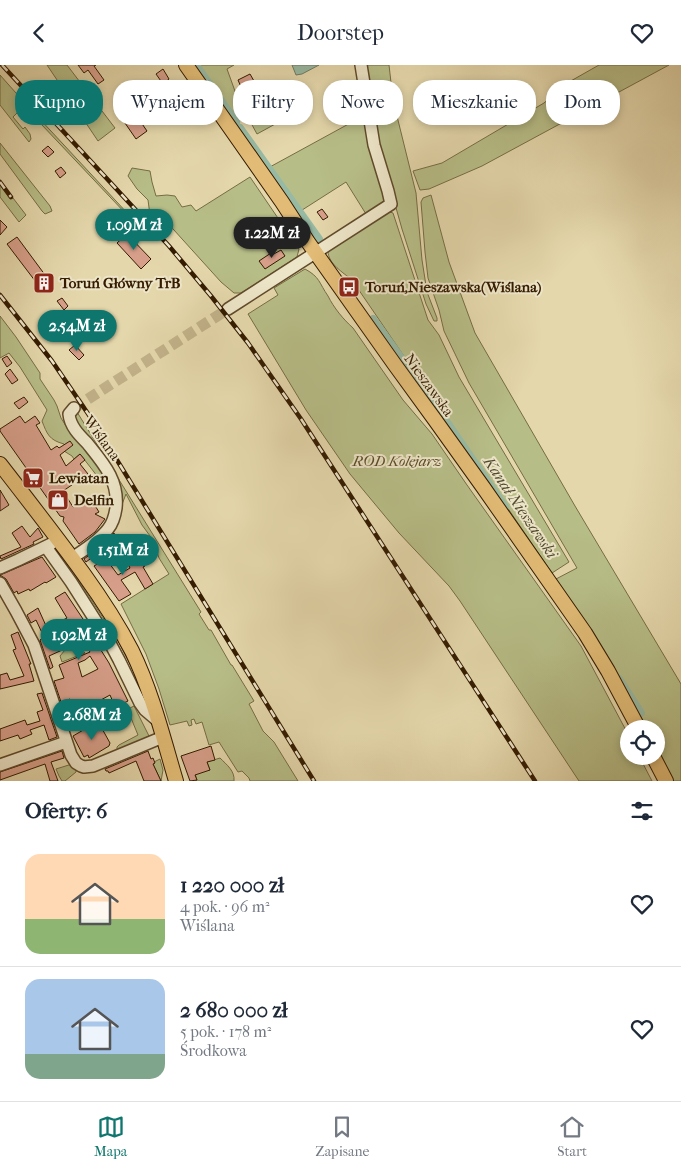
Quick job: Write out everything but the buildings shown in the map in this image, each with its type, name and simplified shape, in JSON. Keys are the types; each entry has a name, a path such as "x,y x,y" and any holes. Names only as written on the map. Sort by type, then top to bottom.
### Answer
{"main road":[{"name":"Nieszawska","path":"186,65 394,365 441,427 574,617 608,671 633,720"},
{"path":"0,464 72,558 128,644 146,685 176,781"},
{"path":"658,765 666,781"}],"street":[{"path":"228,309 391,205 374,145 361,65"},
{"name":"Wiślana","path":"72,558 109,529 115,513 116,495 112,479 104,465 71,423 69,414 74,408"},
{"path":"0,568 59,540"},
{"path":"46,547 120,660 140,703 158,721"},
{"path":"0,583 34,645 66,743 76,763 87,767 163,737"},
{"path":"0,765 66,743"}],"green space":[{"path":"47,65 67,65 78,80 57,80"},
{"path":"191,65 234,65 227,69 233,86 233,123 223,109 223,80 202,80"},
{"path":"364,65 389,65 391,80 366,80"},
{"path":"599,65 669,65 620,91 620,80 573,80"},
{"path":"0,75 15,92 15,115 13,117 15,124 0,105"},
{"path":"546,101 546,125 558,125 482,166 429,189 420,190 413,171 442,163 507,125 536,125 536,108"},
{"path":"103,112 115,128 98,141 87,125 103,125"},
{"path":"16,125 20,125 23,129 25,127 30,134 31,139 29,142"},
{"path":"42,125 45,125 128,216"},
{"path":"252,125 273,125 257,134"},
{"path":"347,125 368,125 386,192 384,201 366,214 346,182 299,212 268,168"},
{"path":"374,125 399,125 416,193 427,292 437,321 434,321 426,304"},
{"path":"0,143 52,211 45,214 42,211 0,154"},
{"path":"132,168 150,171 156,196 175,196 182,207 191,205 196,211 250,177 299,249 297,257 241,293 234,293 221,282 164,219 155,222 150,215 148,200 128,176"},
{"path":"0,185 10,199 13,198 26,215 19,222 0,197"},
{"path":"431,195 449,262 475,333 681,684 681,781 671,781 662,765 665,765 665,720 638,720 624,691 556,579 577,568 469,383 444,331 428,278 421,202 423,198"},
{"name":"ROD Kolejarz","path":"387,211 393,213 428,320 439,335 459,377 569,562 552,573 352,280 337,268 329,256 328,251 335,245 346,240 357,229"},
{"path":"305,269 316,278 336,309 353,328 403,400 432,434 581,646 620,720 620,765 644,765 652,781 579,781 449,586 399,533 350,474 306,410 248,314 278,295 274,288"},
{"path":"0,316 40,373 40,379 54,400 66,426 76,434 99,465 111,487 101,481 80,454 74,459 64,451 66,450 64,444 55,441 47,433 42,421 47,410 9,353 0,358"},
{"path":"77,412 254,701 249,704 263,731 274,742 298,781 250,781 242,771 238,772 219,742 209,745 202,722 196,724 194,719 191,720 192,725 189,726 187,721 170,725 146,654 121,604 169,574 159,558 153,540 142,525 126,494 121,507 121,490 118,479 74,420 73,416"},
{"path":"56,548 68,559 117,633 140,681 145,698 142,700 133,682 137,678 115,635 109,636 106,630 109,627 71,569 67,570 64,567 68,564 61,554 55,555 53,552"},
{"path":"73,641 78,651 85,653 62,662 60,656 72,646 71,642"},
{"path":"134,706 149,736 117,751 119,745 138,735 131,718 110,723 108,719"},
{"path":"220,758 232,771 234,781 195,781 197,780 193,767 210,770 207,762"},
{"path":"160,759 163,770 161,781 153,764"},
{"path":"72,764 76,772 65,781 62,781 56,769"}],"shaded area":[{"path":"292,65 319,65 296,75"}],"waterway":[{"name":"Kanał Nieszawski","path":"196,65 233,118"},
{"name":"Kanał Nieszawski","path":"240,128 319,239"},
{"name":"Kanał Nieszawski","path":"373,319 505,507"},
{"name":"Kanał Nieszawski","path":"619,679 641,713"}],"tunnel":[{"path":"74,408 228,309"}],"railway":[{"path":"2,65 169,246 248,343 301,419 535,781"},
{"path":"0,182 11,197"},
{"path":"0,295 52,361 93,421 314,781"}],"place":[{"name":"Toruń Główny TrB","path":"44,283"},
{"name":"Toruń,Nieszawska(Wiślana)","path":"349,287"},
{"name":"Lewiatan","path":"33,478"},
{"name":"Delfin","path":"58,500"}]}
